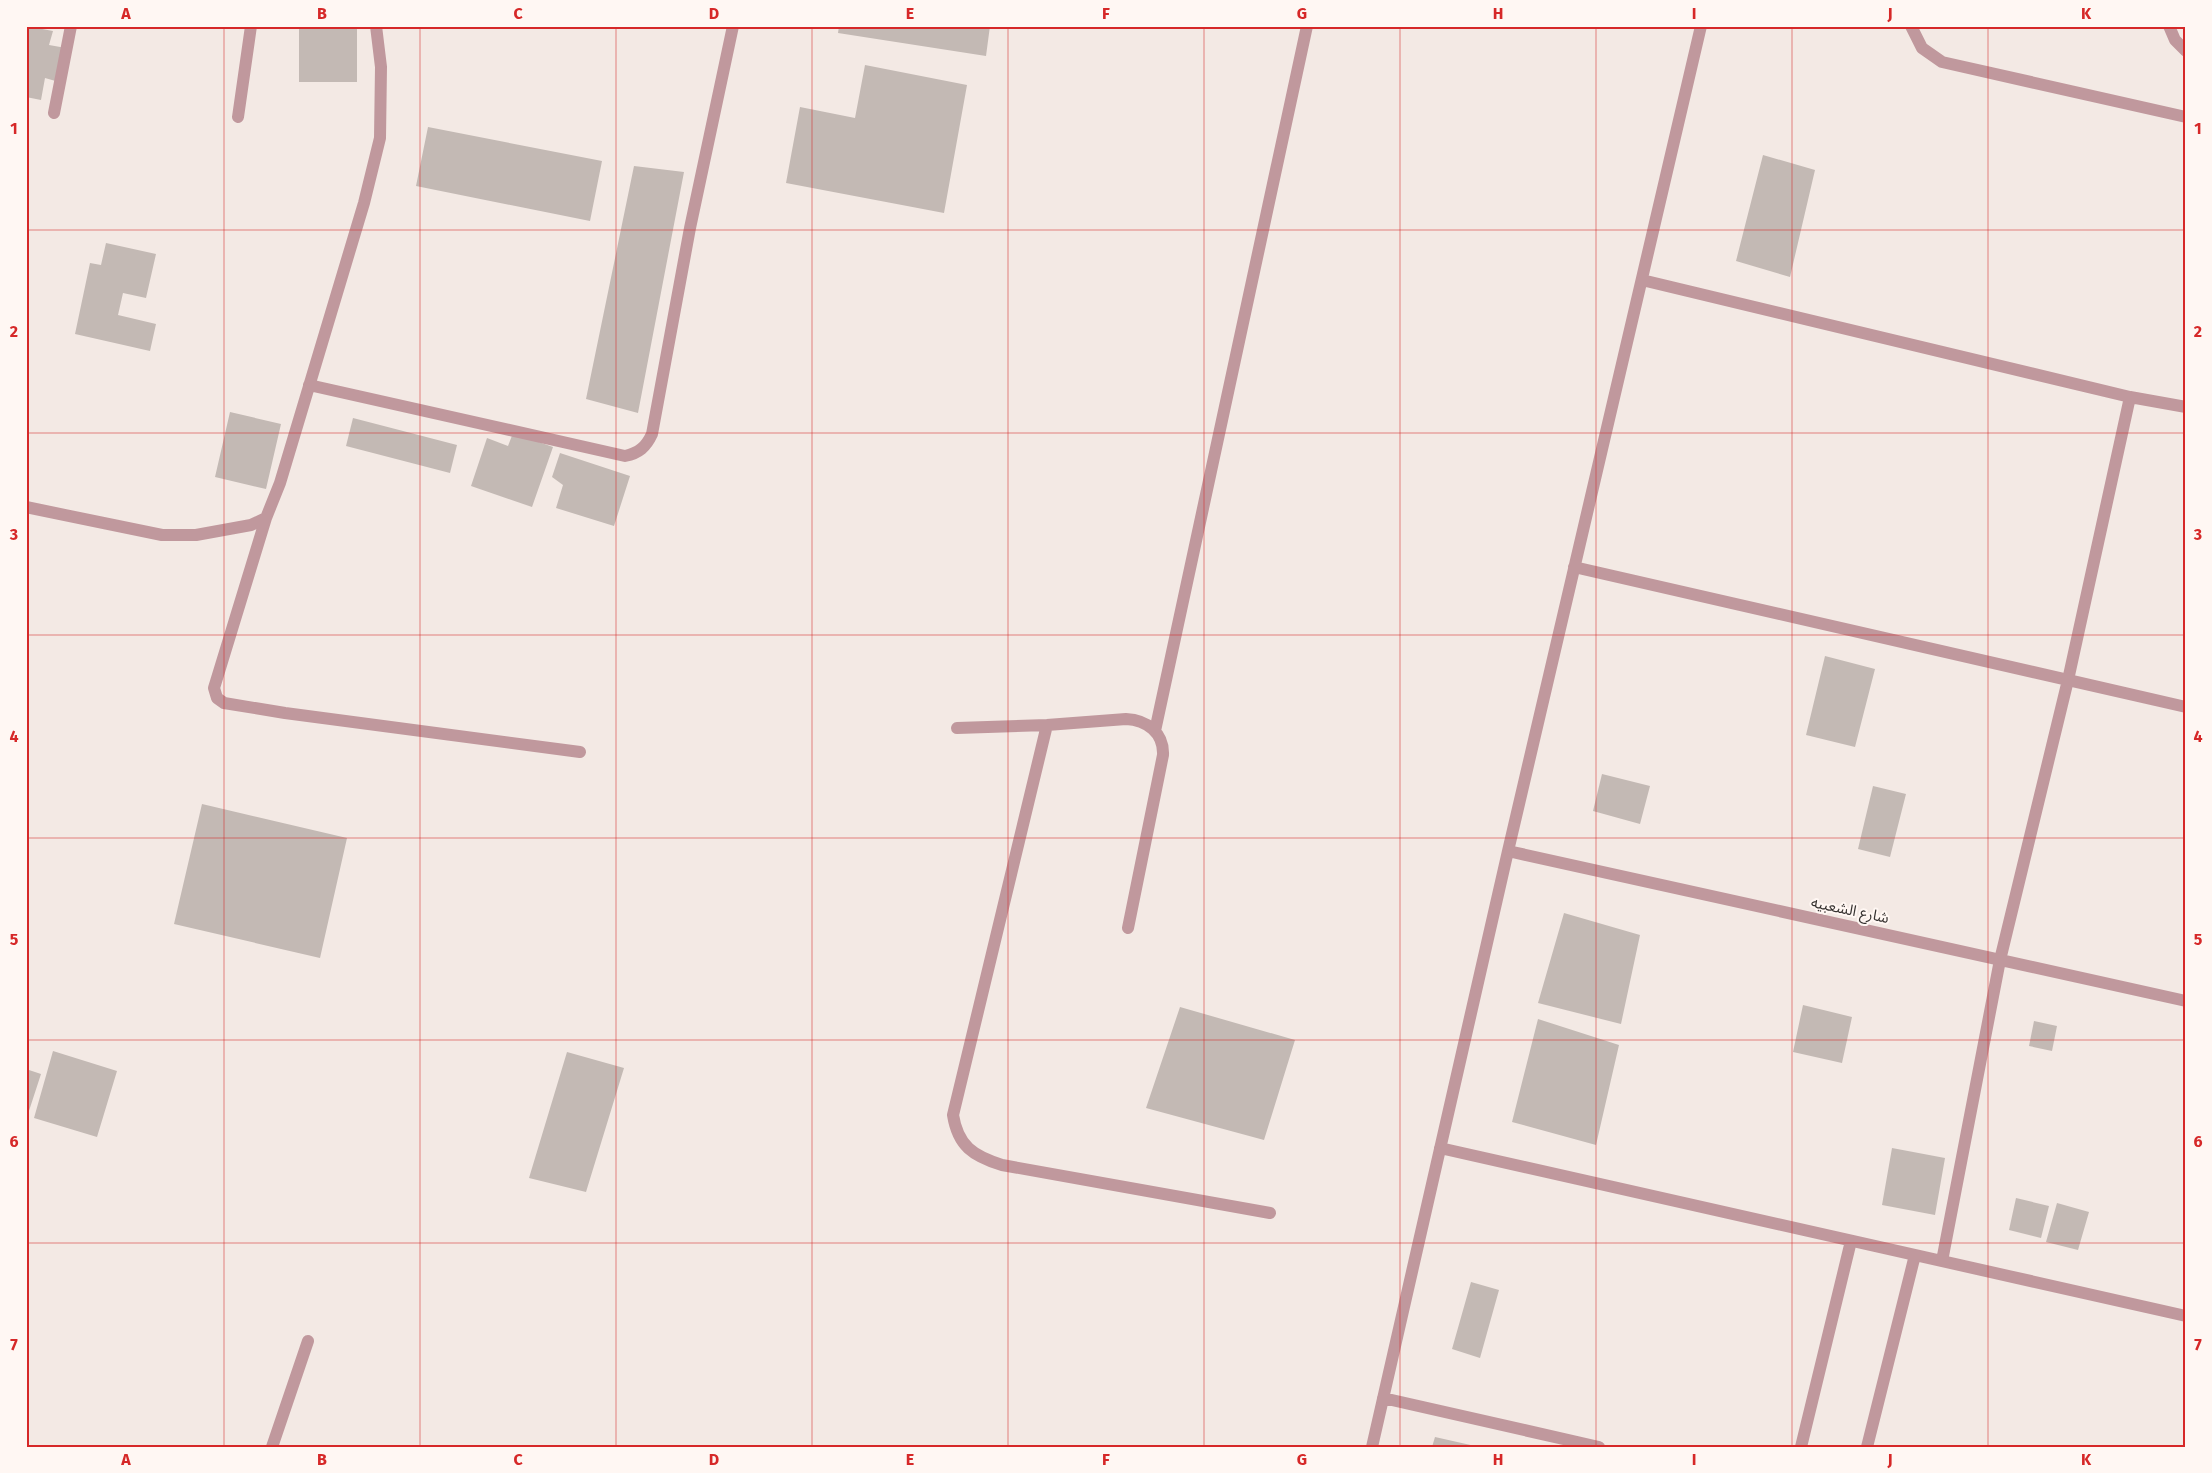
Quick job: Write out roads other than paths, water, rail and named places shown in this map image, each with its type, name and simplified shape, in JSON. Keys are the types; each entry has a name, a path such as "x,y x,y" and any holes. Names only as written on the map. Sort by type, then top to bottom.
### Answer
{"street":[{"path":"54,113 71,26"},
{"path":"238,116 251,26"},
{"path":"376,26 381,67 380,138 364,203 280,483 266,518 214,688 217,698 224,703 286,714 580,752"},
{"path":"309,385 625,456 643,449 652,434 690,228 732,26"},
{"path":"1155,731 1307,26"},
{"path":"1372,1447 1508,851 1701,26"},
{"path":"1911,26 1922,48 1942,62 2186,117"},
{"path":"2169,26 2175,40 2186,52"},
{"path":"1642,280 2130,397 2186,407"},
{"path":"1942,1261 2000,960 2068,680 2130,397"},
{"path":"26,507 162,535 196,535 251,524 266,518"},
{"path":"1574,567 2186,707"},
{"path":"957,728 1047,726 1126,719 1138,720 1155,731 1164,746 1163,755 1128,928"},
{"path":"1047,726 953,1115 958,1135 965,1145 977,1156 1002,1165 1270,1212"},
{"name":"شارع الشعبيه","path":"1508,851 2186,1001"},
{"path":"1440,1148 2186,1316"},
{"path":"1801,1447 1851,1241"},
{"path":"1867,1447 1915,1255"},
{"path":"272,1447 308,1341"},
{"path":"1383,1398 1599,1447"}]}
